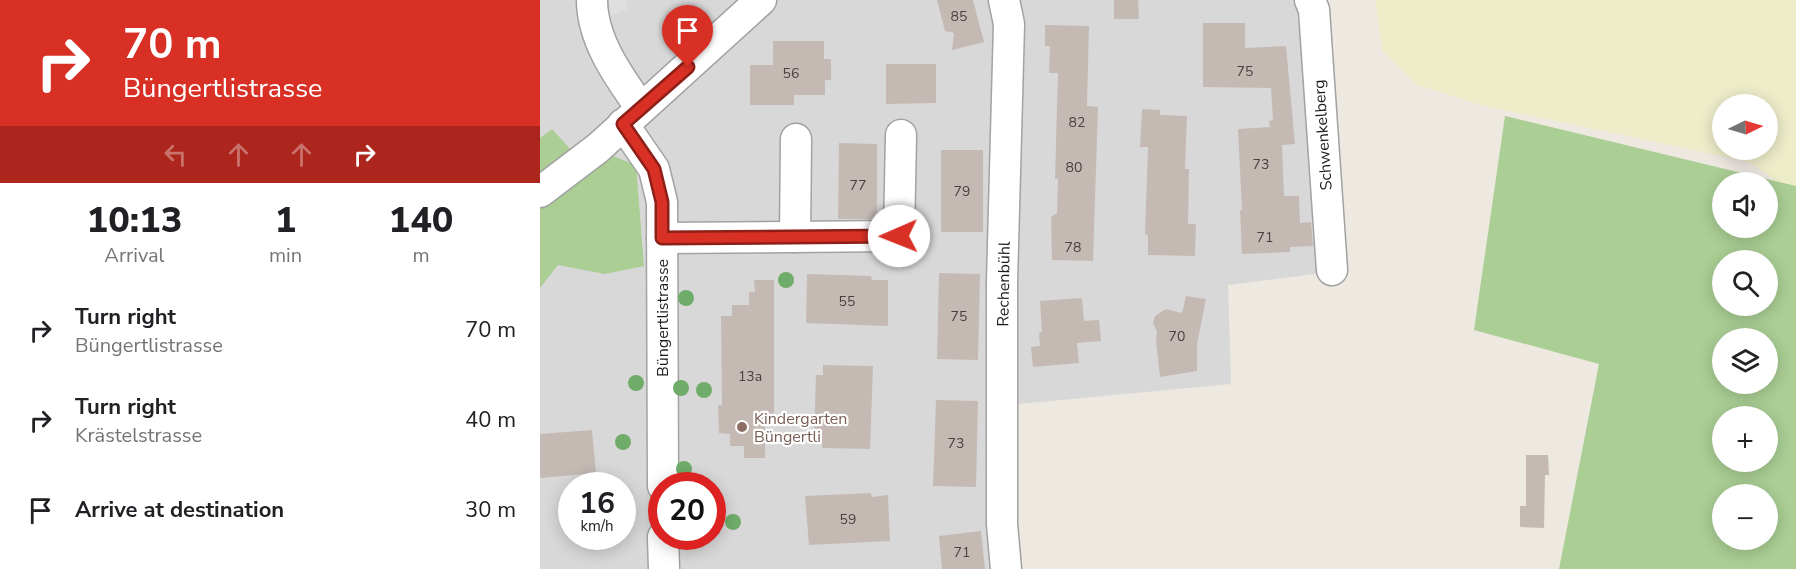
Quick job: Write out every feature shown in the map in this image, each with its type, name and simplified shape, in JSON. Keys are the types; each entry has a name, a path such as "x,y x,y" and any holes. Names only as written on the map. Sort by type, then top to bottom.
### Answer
{"street":[{"name":"Büngertlistrasse","path":"592,0 598,35 624,84 632,116 654,169 662,202 663,472"},
{"path":"540,192 598,148 761,0"},
{"name":"Rechenbühl","path":"1004,0 1009,24 1002,282 1002,524 1006,569"},
{"name":"Schwenkelberg","path":"1310,0 1314,10 1332,270"},
{"path":"662,238 899,236 901,135"},
{"path":"795,237 796,139"},
{"path":"663,550 664,569"}],"shaded area":[{"path":"540,0 1300,0 1323,273 1228,285 1231,384 997,406 1010,569 540,569"},
{"path":"609,0 626,0 627,10 611,15"}],"green space":[{"path":"1375,0 1796,0 1796,196 1778,183 1778,172 1764,172 1750,162 1741,160 1778,160 1778,94 1712,94 1712,154 1480,105 1415,84 1383,52"},
{"path":"1505,116 1738,172 1712,172 1712,238 1778,238 1778,182 1796,186 1796,569 1559,569 1599,364 1474,330"},
{"path":"552,129 572,151 540,174 540,138"},
{"path":"605,153 636,165 644,266 605,274 558,265 540,288 540,204"}],"building":[{"path":"937,0 973,0 984,42 952,50 954,33 945,31"},
{"path":"1114,0 1138,0 1139,19 1114,19"},
{"path":"1203,23 1245,23 1245,48 1286,46 1295,144 1282,145 1284,196 1299,196 1300,223 1311,222 1313,246 1290,247 1290,252 1242,254 1238,129 1270,127 1269,121 1273,120 1271,88 1203,87"},
{"path":"1045,25 1089,26 1087,106 1098,107 1093,261 1052,260 1051,217 1057,213 1058,179 1055,179 1058,73 1049,73 1050,46 1045,46"},
{"path":"773,41 824,41 824,59 831,59 831,80 825,80 825,95 794,95 794,105 750,105 750,65 773,65"},
{"path":"886,64 936,64 936,103 886,104"},
{"path":"1142,109 1160,110 1160,115 1187,116 1185,169 1189,169 1188,224 1196,224 1195,256 1148,255 1148,235 1145,234 1148,147 1140,147"},
{"path":"839,143 877,144 877,219 838,219"},
{"path":"941,150 983,150 983,232 941,232"},
{"path":"939,273 980,274 978,360 937,359"},
{"path":"807,274 871,276 872,280 888,280 888,326 806,323"},
{"path":"754,280 774,280 774,422 765,422 765,458 744,458 744,446 730,446 730,434 719,433 718,405 722,405 721,316 732,316 732,305 749,305 749,292 755,292"},
{"path":"1186,296 1206,299 1197,344 1197,371 1160,377 1157,331 1153,323 1155,316 1166,309 1182,313"},
{"path":"1082,298 1084,321 1099,320 1101,341 1077,343 1079,363 1033,367 1031,347 1040,346 1039,333 1042,332 1040,301"},
{"path":"823,365 873,366 870,449 822,448 822,438 814,438 816,375 823,375"},
{"path":"936,400 978,401 976,487 933,486"},
{"path":"592,430 596,472 558,472 558,476 540,478 540,434"},
{"path":"1526,455 1548,455 1549,475 1545,475 1544,528 1520,527 1520,506 1526,506"},
{"path":"871,493 872,497 888,495 890,541 809,545 805,496"},
{"path":"981,531 985,569 942,569 939,536"}],"place":[{"name":"Kindergarten Büngertli","path":"742,427"}],"route":[{"path":"688,67 623,124 654,169 662,202 662,238 899,236"}]}
